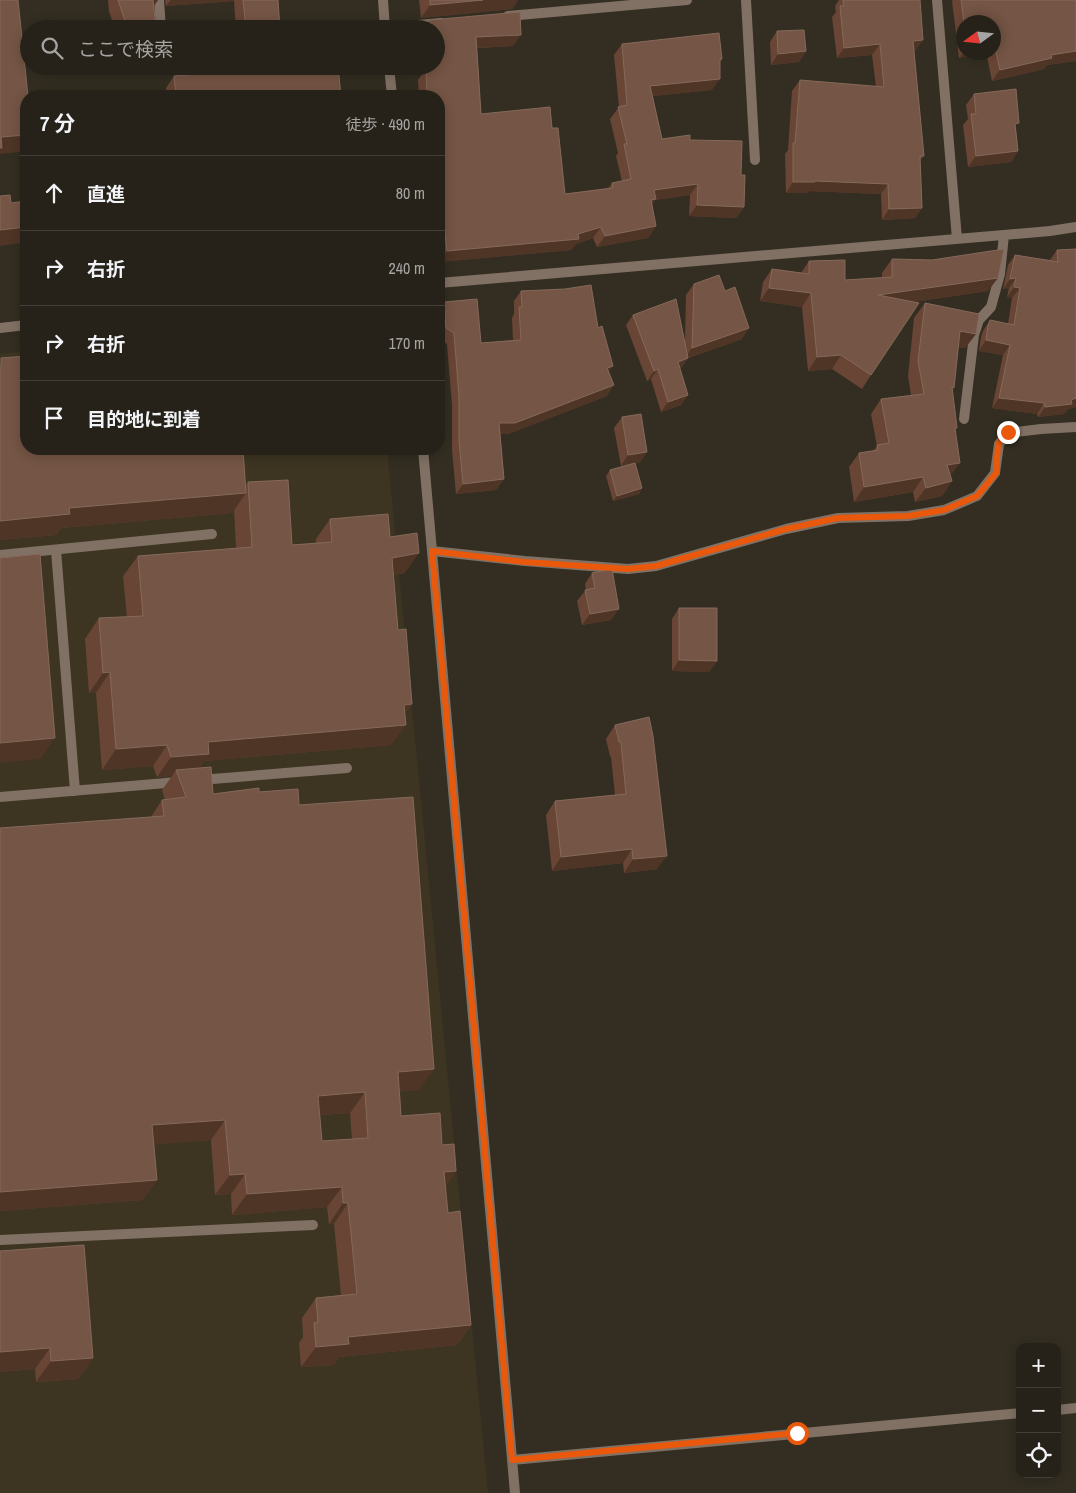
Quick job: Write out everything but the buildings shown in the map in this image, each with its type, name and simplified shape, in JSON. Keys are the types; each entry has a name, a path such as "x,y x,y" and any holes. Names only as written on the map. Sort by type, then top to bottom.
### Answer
{"street":[{"path":"159,0 160,20"},
{"path":"382,0 384,20"},
{"path":"500,17 586,5 688,0"},
{"path":"746,0 755,160"},
{"path":"937,0 957,239"},
{"path":"445,23 452,22"},
{"path":"390,75 391,90"},
{"path":"445,282 1050,231 1076,227"},
{"path":"964,419 974,335 979,320 991,307 1000,274 1004,235"},
{"path":"0,328 20,326"},
{"path":"432,551 525,562 628,569 656,566 786,529 838,518 908,516 944,510 977,496 996,473 998,444 1008,432 1076,428"},
{"path":"424,455 515,1493"},
{"path":"0,555 212,534"},
{"path":"56,550 75,791"},
{"path":"0,797 347,768"},
{"path":"0,1240 313,1225"},
{"path":"1061,1410 1076,1408"},
{"path":"512,1460 1016,1413"}],"shaded area":[{"path":"20,352 20,455 388,455 488,1493 0,1493 0,354"}],"route":[{"path":"797,1433 512,1460 432,551 525,562 628,569 656,566 786,529 838,518 908,516 944,510 977,496 996,473 998,444 1008,432"}]}
